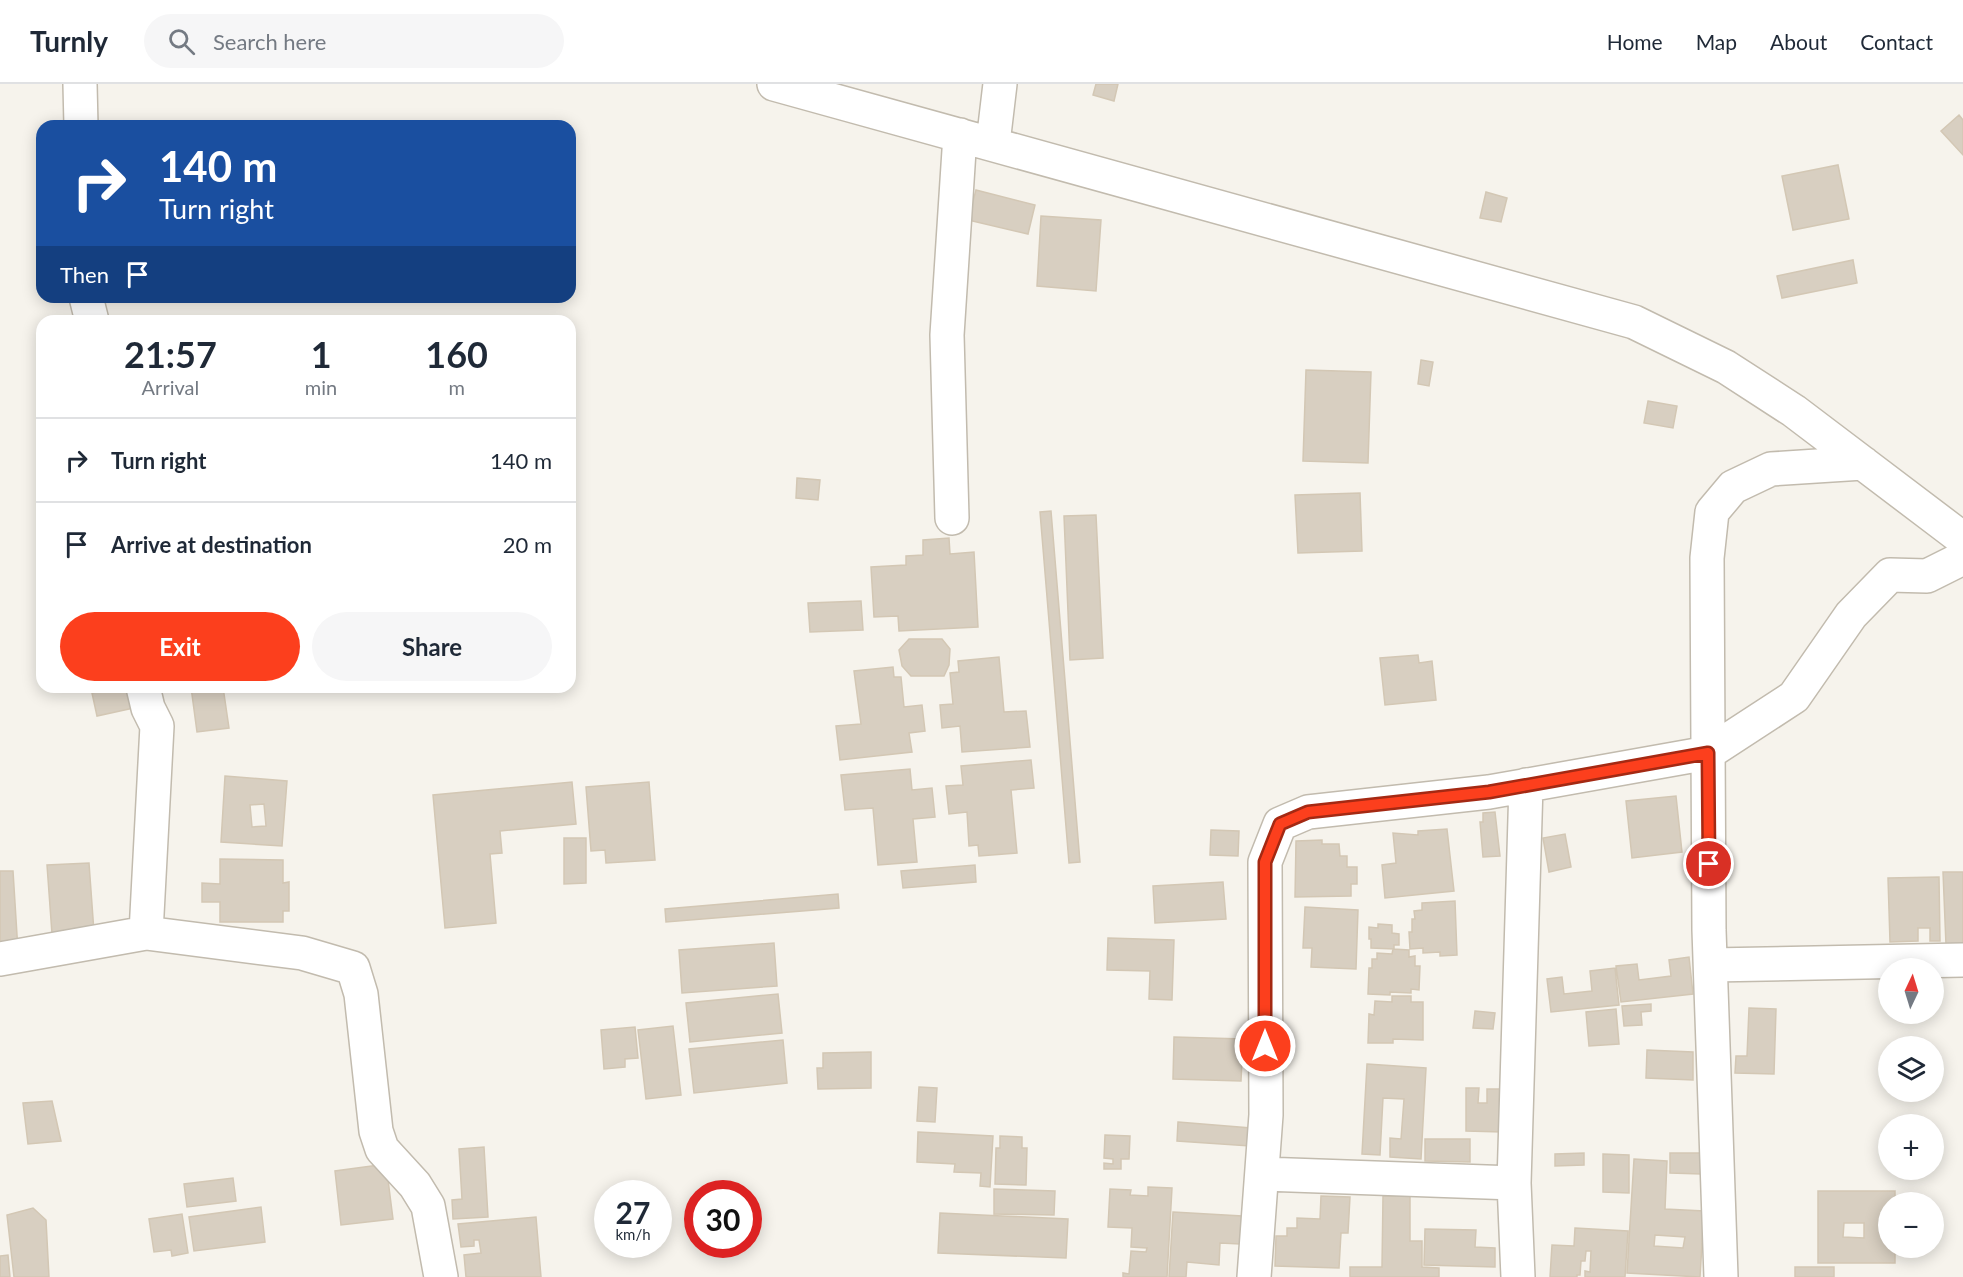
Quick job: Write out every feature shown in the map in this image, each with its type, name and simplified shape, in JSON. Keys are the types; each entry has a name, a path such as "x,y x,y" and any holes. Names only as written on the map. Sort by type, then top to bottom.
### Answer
{"street":[{"path":"80,84 81,120"},
{"path":"774,84 1634,322 1726,367 1794,411 1963,539"},
{"path":"993,143 1000,84"},
{"path":"952,518 947,335 960,135"},
{"path":"1721,1277 1711,965 1708,753 1707,558 1712,512 1733,487 1771,470 1863,463"},
{"path":"1254,1277 1266,1115 1265,862 1280,824 1308,812 1489,792 1708,753 1794,697 1851,615 1890,575 1928,576 1963,558"},
{"path":"144,693 148,708 157,726 146,933"},
{"path":"1518,1277 1514,1183 1526,785"},
{"path":"0,959 146,933 302,953 353,968 361,993 376,1131 382,1149 415,1185 428,1206 441,1277"},
{"path":"1711,965 1963,960"},
{"path":"1262,1174 1514,1183"}],"building":[{"path":"1096,84 1118,84 1114,101 1093,95"},
{"path":"1959,115 1963,120 1963,155 1941,131"},
{"path":"1838,165 1849,219 1793,230 1782,176"},
{"path":"976,190 1035,205 1028,234 968,220"},
{"path":"1486,192 1507,198 1501,222 1480,218"},
{"path":"1041,216 1101,220 1096,291 1037,286"},
{"path":"1853,260 1857,283 1782,298 1777,276"},
{"path":"1421,360 1433,362 1429,386 1418,384"},
{"path":"1306,370 1371,372 1368,463 1303,461"},
{"path":"1648,401 1677,406 1673,428 1644,423"},
{"path":"797,478 820,480 818,500 796,498"},
{"path":"1360,493 1362,551 1298,553 1295,495"},
{"path":"1051,511 1080,862 1069,863 1040,512"},
{"path":"1096,515 1103,658 1070,660 1064,516"},
{"path":"949,538 950,554 974,552 978,627 899,631 898,616 874,617 871,567 906,565 906,556 923,555 923,540"},
{"path":"861,601 863,630 810,632 808,603"},
{"path":"909,639 942,639 950,649 949,665 944,676 911,676 902,666 899,650"},
{"path":"1418,655 1419,663 1432,661 1436,700 1385,705 1380,658"},
{"path":"999,657 1004,712 1026,711 1030,747 962,752 960,726 942,728 940,705 953,704 950,673 959,672 958,661"},
{"path":"893,667 894,677 901,677 904,707 922,705 925,731 909,733 912,752 840,760 836,726 861,724 854,671"},
{"path":"92,693 130,693 134,708 97,716"},
{"path":"192,693 224,693 229,728 197,732"},
{"path":"1031,760 1034,788 1011,790 1017,853 979,856 978,845 969,846 967,812 949,814 946,786 963,785 961,766"},
{"path":"910,769 912,790 932,788 935,817 913,819 917,862 878,865 873,808 845,810 841,775"},
{"path":"225,776 287,781 282,846 221,842","holes":["264,804 266,826 252,827 250,805"]},
{"path":"572,782 576,824 500,831 502,853 490,854 496,923 445,928 433,795"},
{"path":"649,782 655,860 606,863 605,850 591,851 586,787"},
{"path":"1676,796 1682,852 1632,858 1626,801"},
{"path":"1495,812 1500,856 1483,857 1480,822 1483,822 1483,813"},
{"path":"1447,829 1454,891 1385,898 1382,865 1396,863 1393,833 1418,835 1418,831"},
{"path":"1211,830 1239,831 1238,856 1210,855"},
{"path":"1565,834 1571,867 1549,872 1543,838"},
{"path":"564,838 586,838 586,883 564,884"},
{"path":"1322,840 1322,844 1339,844 1340,856 1347,856 1347,867 1357,867 1357,884 1351,884 1351,896 1295,897 1296,841"},
{"path":"220,859 283,860 283,883 289,882 289,911 283,911 283,922 220,922 220,902 202,902 202,883 220,884"},
{"path":"89,863 94,932 52,934 47,865"},
{"path":"975,865 976,882 903,888 901,871"},
{"path":"0,871 13,871 18,951 0,949"},
{"path":"1943,872 1963,872 1963,945 1946,945"},
{"path":"1939,877 1940,941 1930,941 1930,928 1918,928 1918,941 1890,942 1888,878"},
{"path":"1223,882 1226,919 1155,923 1153,886"},
{"path":"838,894 839,908 666,922 665,909"},
{"path":"1455,901 1457,955 1440,956 1440,952 1423,953 1423,948 1410,949 1409,932 1412,932 1414,911 1422,910 1422,903"},
{"path":"1305,907 1358,910 1356,969 1311,967 1312,948 1303,948"},
{"path":"1378,924 1392,925 1392,933 1399,934 1399,945 1394,945 1394,949 1371,948 1369,927 1378,928"},
{"path":"1108,938 1174,940 1172,1000 1149,999 1150,971 1107,970"},
{"path":"774,943 777,986 682,993 679,950"},
{"path":"1393,949 1409,950 1409,957 1415,956 1415,966 1420,966 1419,990 1411,989 1411,993 1390,992 1390,995 1368,994 1369,968 1372,968 1372,959 1377,959 1377,953 1392,954"},
{"path":"1689,957 1693,994 1621,1002 1616,966 1637,964 1639,980 1671,976 1669,960"},
{"path":"1615,968 1619,1005 1551,1012 1547,979 1562,977 1564,994 1592,991 1590,971"},
{"path":"778,994 782,1033 690,1042 686,1003"},
{"path":"1392,996 1411,996 1411,1002 1423,1002 1423,1040 1393,1039 1393,1043 1368,1043 1369,1014 1374,1015 1375,1001 1392,1002"},
{"path":"1651,1004 1651,1011 1641,1012 1642,1025 1624,1026 1622,1006"},
{"path":"1749,1008 1776,1009 1774,1074 1735,1073 1736,1056 1747,1056"},
{"path":"1616,1009 1619,1044 1589,1046 1586,1012"},
{"path":"1475,1011 1495,1013 1493,1029 1473,1028"},
{"path":"673,1026 681,1095 646,1099 638,1030"},
{"path":"635,1027 638,1058 625,1059 625,1067 604,1069 601,1030"},
{"path":"1174,1037 1243,1039 1241,1081 1173,1079"},
{"path":"783,1040 787,1083 694,1093 689,1049"},
{"path":"1647,1050 1693,1052 1693,1080 1646,1078"},
{"path":"871,1052 871,1088 818,1089 817,1068 823,1068 823,1053"},
{"path":"1367,1064 1426,1068 1421,1159 1390,1157 1390,1138 1401,1139 1404,1099 1383,1098 1380,1155 1362,1154"},
{"path":"919,1087 937,1088 935,1122 917,1121"},
{"path":"1466,1088 1479,1088 1478,1103 1487,1103 1487,1089 1503,1089 1502,1132 1466,1131"},
{"path":"52,1101 61,1141 28,1144 23,1103"},
{"path":"1178,1122 1251,1128 1250,1146 1177,1141"},
{"path":"918,1132 993,1136 990,1187 980,1186 981,1173 954,1172 955,1164 917,1162"},
{"path":"1105,1135 1130,1136 1129,1159 1121,1159 1121,1169 1104,1169 1104,1163 1113,1164 1113,1159 1104,1158"},
{"path":"1000,1136 1022,1137 1022,1148 1027,1148 1026,1185 995,1184 996,1148 1000,1148"},
{"path":"1425,1139 1470,1139 1470,1162 1425,1161"},
{"path":"484,1147 488,1217 453,1219 452,1200 462,1199 459,1149"},
{"path":"1584,1153 1584,1165 1555,1166 1555,1154"},
{"path":"1670,1153 1701,1153 1701,1174 1670,1173"},
{"path":"1603,1154 1629,1155 1629,1193 1603,1192"},
{"path":"1634,1159 1667,1161 1665,1209 1704,1211 1700,1277 1627,1273","holes":["1655,1235 1685,1237 1683,1248 1654,1246"]},
{"path":"386,1164 393,1219 341,1225 335,1171"},
{"path":"233,1178 236,1201 187,1207 184,1184"},
{"path":"1148,1187 1172,1188 1167,1277 1123,1277 1123,1273 1129,1274 1131,1251 1146,1252 1147,1248 1131,1247 1132,1228 1108,1227 1110,1189 1131,1190 1130,1195 1148,1196"},
{"path":"994,1189 1055,1191 1054,1215 994,1214"},
{"path":"1818,1191 1895,1191 1878,1192 1878,1258 1895,1258 1895,1263 1818,1263","holes":["1844,1223 1864,1223 1864,1238 1843,1237"]},
{"path":"1321,1196 1350,1197 1348,1233 1341,1233 1339,1268 1275,1266 1276,1236 1287,1236 1287,1228 1297,1228 1297,1218 1320,1219"},
{"path":"1383,1196 1410,1196 1410,1241 1422,1241 1422,1267 1439,1268 1439,1277 1350,1277 1350,1267 1382,1267"},
{"path":"261,1207 265,1242 194,1251 189,1217"},
{"path":"33,1208 46,1220 49,1277 14,1277 7,1215"},
{"path":"1173,1212 1242,1216 1240,1244 1220,1243 1219,1265 1187,1262 1186,1277 1169,1277"},
{"path":"940,1213 1068,1219 1066,1258 938,1253"},
{"path":"182,1214 188,1253 172,1256 171,1250 154,1252 149,1219"},
{"path":"536,1217 541,1277 466,1277 464,1255 481,1253 479,1240 474,1240 474,1246 461,1247 458,1224"},
{"path":"1575,1228 1628,1231 1625,1277 1585,1277 1585,1271 1590,1272 1591,1251 1586,1251 1585,1261 1581,1261 1580,1275 1550,1277 1552,1245 1574,1246"},
{"path":"1425,1229 1476,1230 1475,1247 1495,1248 1495,1267 1424,1265"},
{"path":"8,1255 10,1277 0,1277 0,1256"},
{"path":"1795,1267 1834,1267 1834,1277 1795,1277"}],"route":[{"path":"1265,1046 1265,862 1280,824 1308,812 1489,792 1708,753 1709,864"}]}
